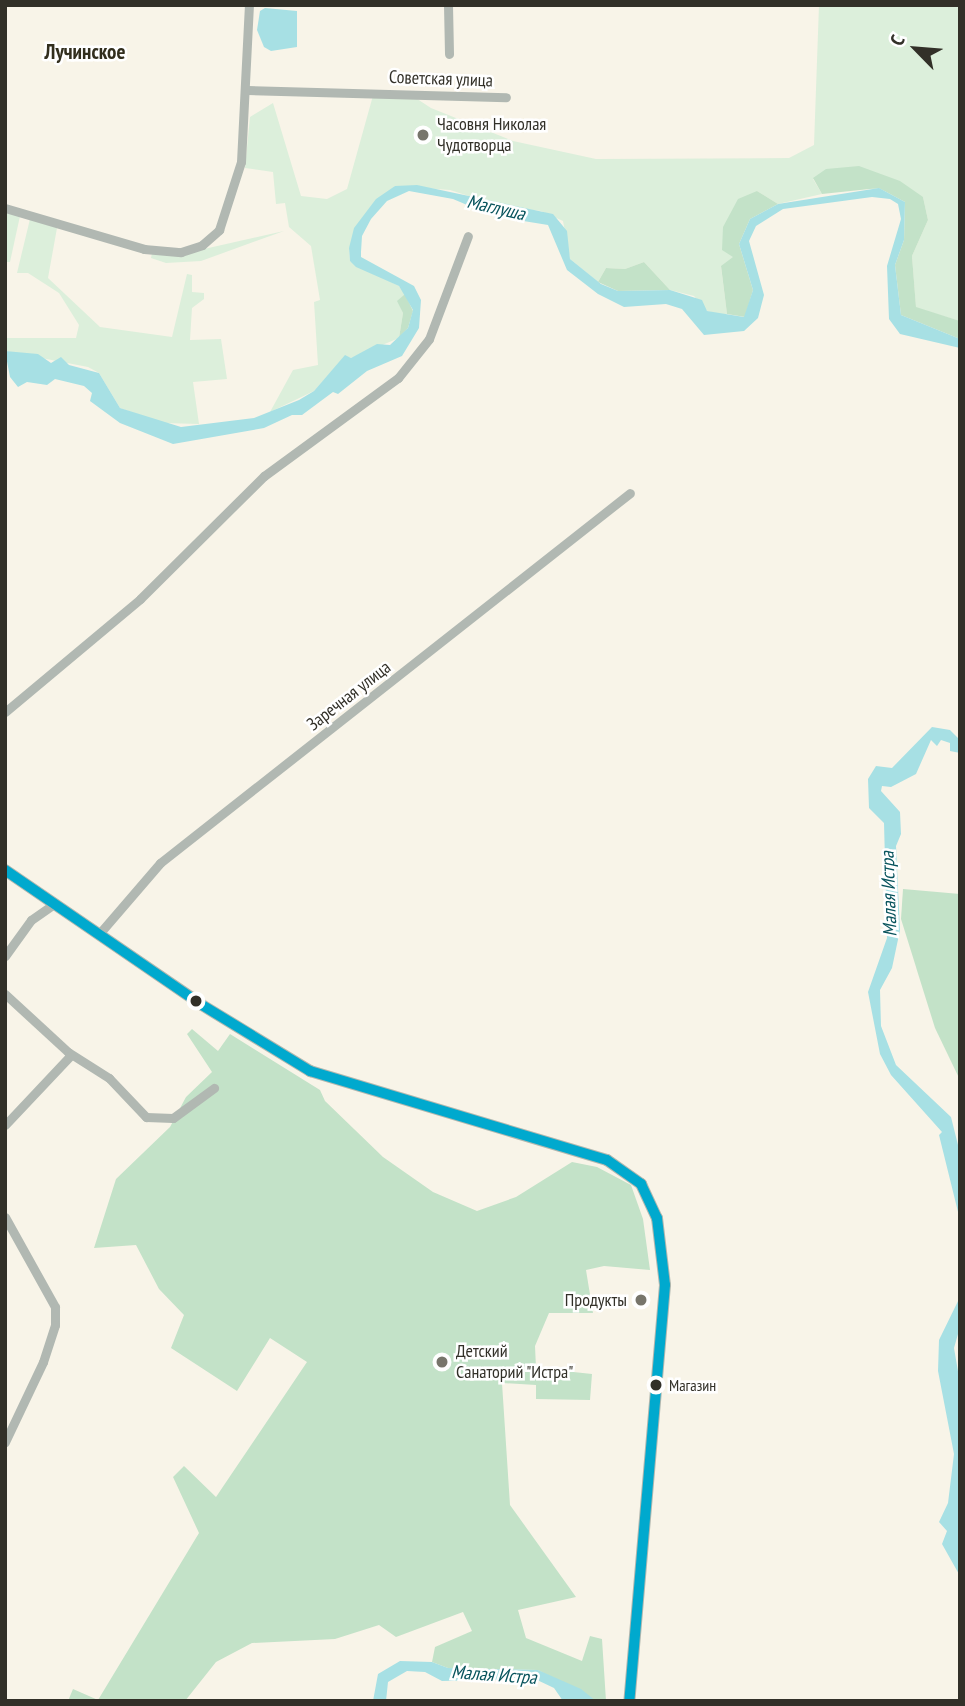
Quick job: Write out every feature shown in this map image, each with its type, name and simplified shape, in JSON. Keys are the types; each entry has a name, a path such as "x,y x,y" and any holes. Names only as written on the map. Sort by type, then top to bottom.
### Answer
{"main road":[{"path":"5,870 310,1072 607,1160 641,1184 657,1218 664,1285 629,1701"}],"street":[{"path":"5,208 144,249 181,252 202,246 219,230 234,190 248,90 249,5"},
{"name":"Советская улица","path":"448,5 449,54"},
{"name":"Советская улица","path":"248,90 506,97"},
{"path":"5,712 140,599 264,477 397,378 429,339 468,236"},
{"name":"Заречная улица","path":"99,934 160,863 631,493"},
{"path":"5,956 31,920 54,904"},
{"path":"5,994 71,1055 110,1078 146,1117 158,1120 173,1118 214,1088"},
{"path":"5,1125 71,1055"},
{"path":"5,1217 55,1307 55,1325 43,1362 5,1442"}],"green space":[{"path":"819,5 960,5 960,321 916,308 912,256 928,220 923,197 813,179 822,194 778,204 757,191 731,263 721,267 727,314 721,315 707,311 694,296 670,290 644,262 625,269 606,268 598,282 570,259 563,221 541,211 500,206 450,190 395,186 349,248 350,261 399,286 405,294 398,301 403,313 399,338 351,358 345,356 314,391 270,412 293,370 318,365 314,302 320,300 311,246 289,227 285,203 276,204 273,172 245,168 250,117 273,103 301,196 327,199 347,189 374,92 408,93 431,108 513,141 596,159 789,158 814,145"},
{"path":"859,166 900,181 923,197 928,220 912,256 916,307 960,321 960,339 901,315 895,265 904,240 905,202 879,188 822,194 813,178 826,169"},
{"path":"757,191 778,204 750,219 739,244 753,290 745,317 727,314 721,266 733,257 722,250 723,227 738,199"},
{"path":"5,213 20,216 10,262 5,262"},
{"path":"30,219 57,228 48,278 100,327 172,337 187,274 192,275 192,292 204,293 204,299 192,308 190,340 221,339 227,379 193,382 199,424 163,423 120,408 99,373 88,367 5,351 5,338 76,338 79,325 59,293 28,273 17,273"},
{"path":"284,231 201,261 166,263 151,258 152,253 204,249"},
{"path":"644,262 670,290 618,291 598,282 606,268 625,269"},
{"path":"405,294 413,311 408,328 399,338 403,313 397,301"},
{"path":"903,889 960,894 960,1080 935,1028 901,919"},
{"path":"192,1029 218,1051 230,1034 320,1090 325,1101 383,1157 433,1192 477,1211 516,1197 572,1162 597,1167 631,1185 643,1219 650,1270 604,1266 586,1270 593,1313 549,1313 535,1346 536,1368 592,1374 590,1400 536,1399 536,1385 502,1383 510,1505 576,1597 518,1610 526,1638 582,1661 590,1636 602,1639 606,1701 596,1701 538,1670 448,1668 432,1662 435,1647 472,1631 463,1612 396,1637 379,1625 335,1639 252,1643 216,1662 185,1701 68,1701 73,1689 98,1700 199,1533 173,1477 184,1466 216,1497 307,1362 270,1338 237,1391 171,1348 184,1315 159,1289 136,1245 94,1248 116,1179 170,1127 186,1097 212,1072 187,1034"}],"water":[{"path":"265,8 297,11 297,47 271,51 264,47 257,30 260,11"},
{"name":"Маглуша","path":"417,185 553,214 567,231 570,259 601,284 618,291 670,290 702,300 707,311 744,317 753,290 739,244 750,219 778,204 879,188 905,202 904,240 895,265 901,315 960,339 960,348 900,334 889,319 887,266 901,219 898,204 890,199 872,197 783,209 756,226 749,241 764,295 758,318 744,331 704,335 682,309 666,304 624,307 598,294 567,270 548,225 493,216 453,199 409,191 387,201 371,219 362,236 361,257 414,286 421,300 419,328 402,356 367,371 338,394 333,392 302,415 292,415 264,428 173,444 120,423 90,401 92,393 84,386 55,379 47,385 27,382 18,387 10,377 5,351 38,354 51,363 61,357 69,365 99,373 120,408 181,427 254,418 299,400 314,391 345,355 351,358 377,344 390,345 408,328 413,310 399,286 356,267 350,261 349,248 354,228 376,199 395,186"},
{"name":"Малая Истра","path":"932,727 950,730 960,740 960,753 950,751 950,743 941,740 937,746 931,740 916,774 891,787 882,786 881,791 900,812 901,834 896,846 900,930 892,968 880,990 881,1026 896,1065 951,1117 960,1153 960,1220 939,1135 942,1132 891,1075 880,1054 868,992 887,938 884,823 869,808 868,779 876,766 892,768"},
{"path":"960,1297 960,1327 954,1348 960,1383 960,1576 942,1544 947,1531 939,1522 948,1503 954,1454 938,1371 939,1340"},
{"name":"Малая Истра","path":"400,1661 432,1662 448,1668 538,1670 581,1689 596,1701 563,1701 554,1688 535,1679 442,1681 425,1672 407,1671 388,1682 386,1701 373,1701 378,1674"}],"transit line":[{"path":"5,870 202,1005 310,1071 607,1160 641,1184 657,1218 665,1285 629,1701"}],"place":[{"name":"Часовня Николая Чудотворца","path":"423,135"},
{"name":"Продукты","path":"641,1300"},
{"name":"Детский Санаторий \"Истра\"","path":"442,1362"},
{"name":"Магазин","path":"656,1385"}],"district":[{"name":"Лучинское","path":"85,52"}]}
